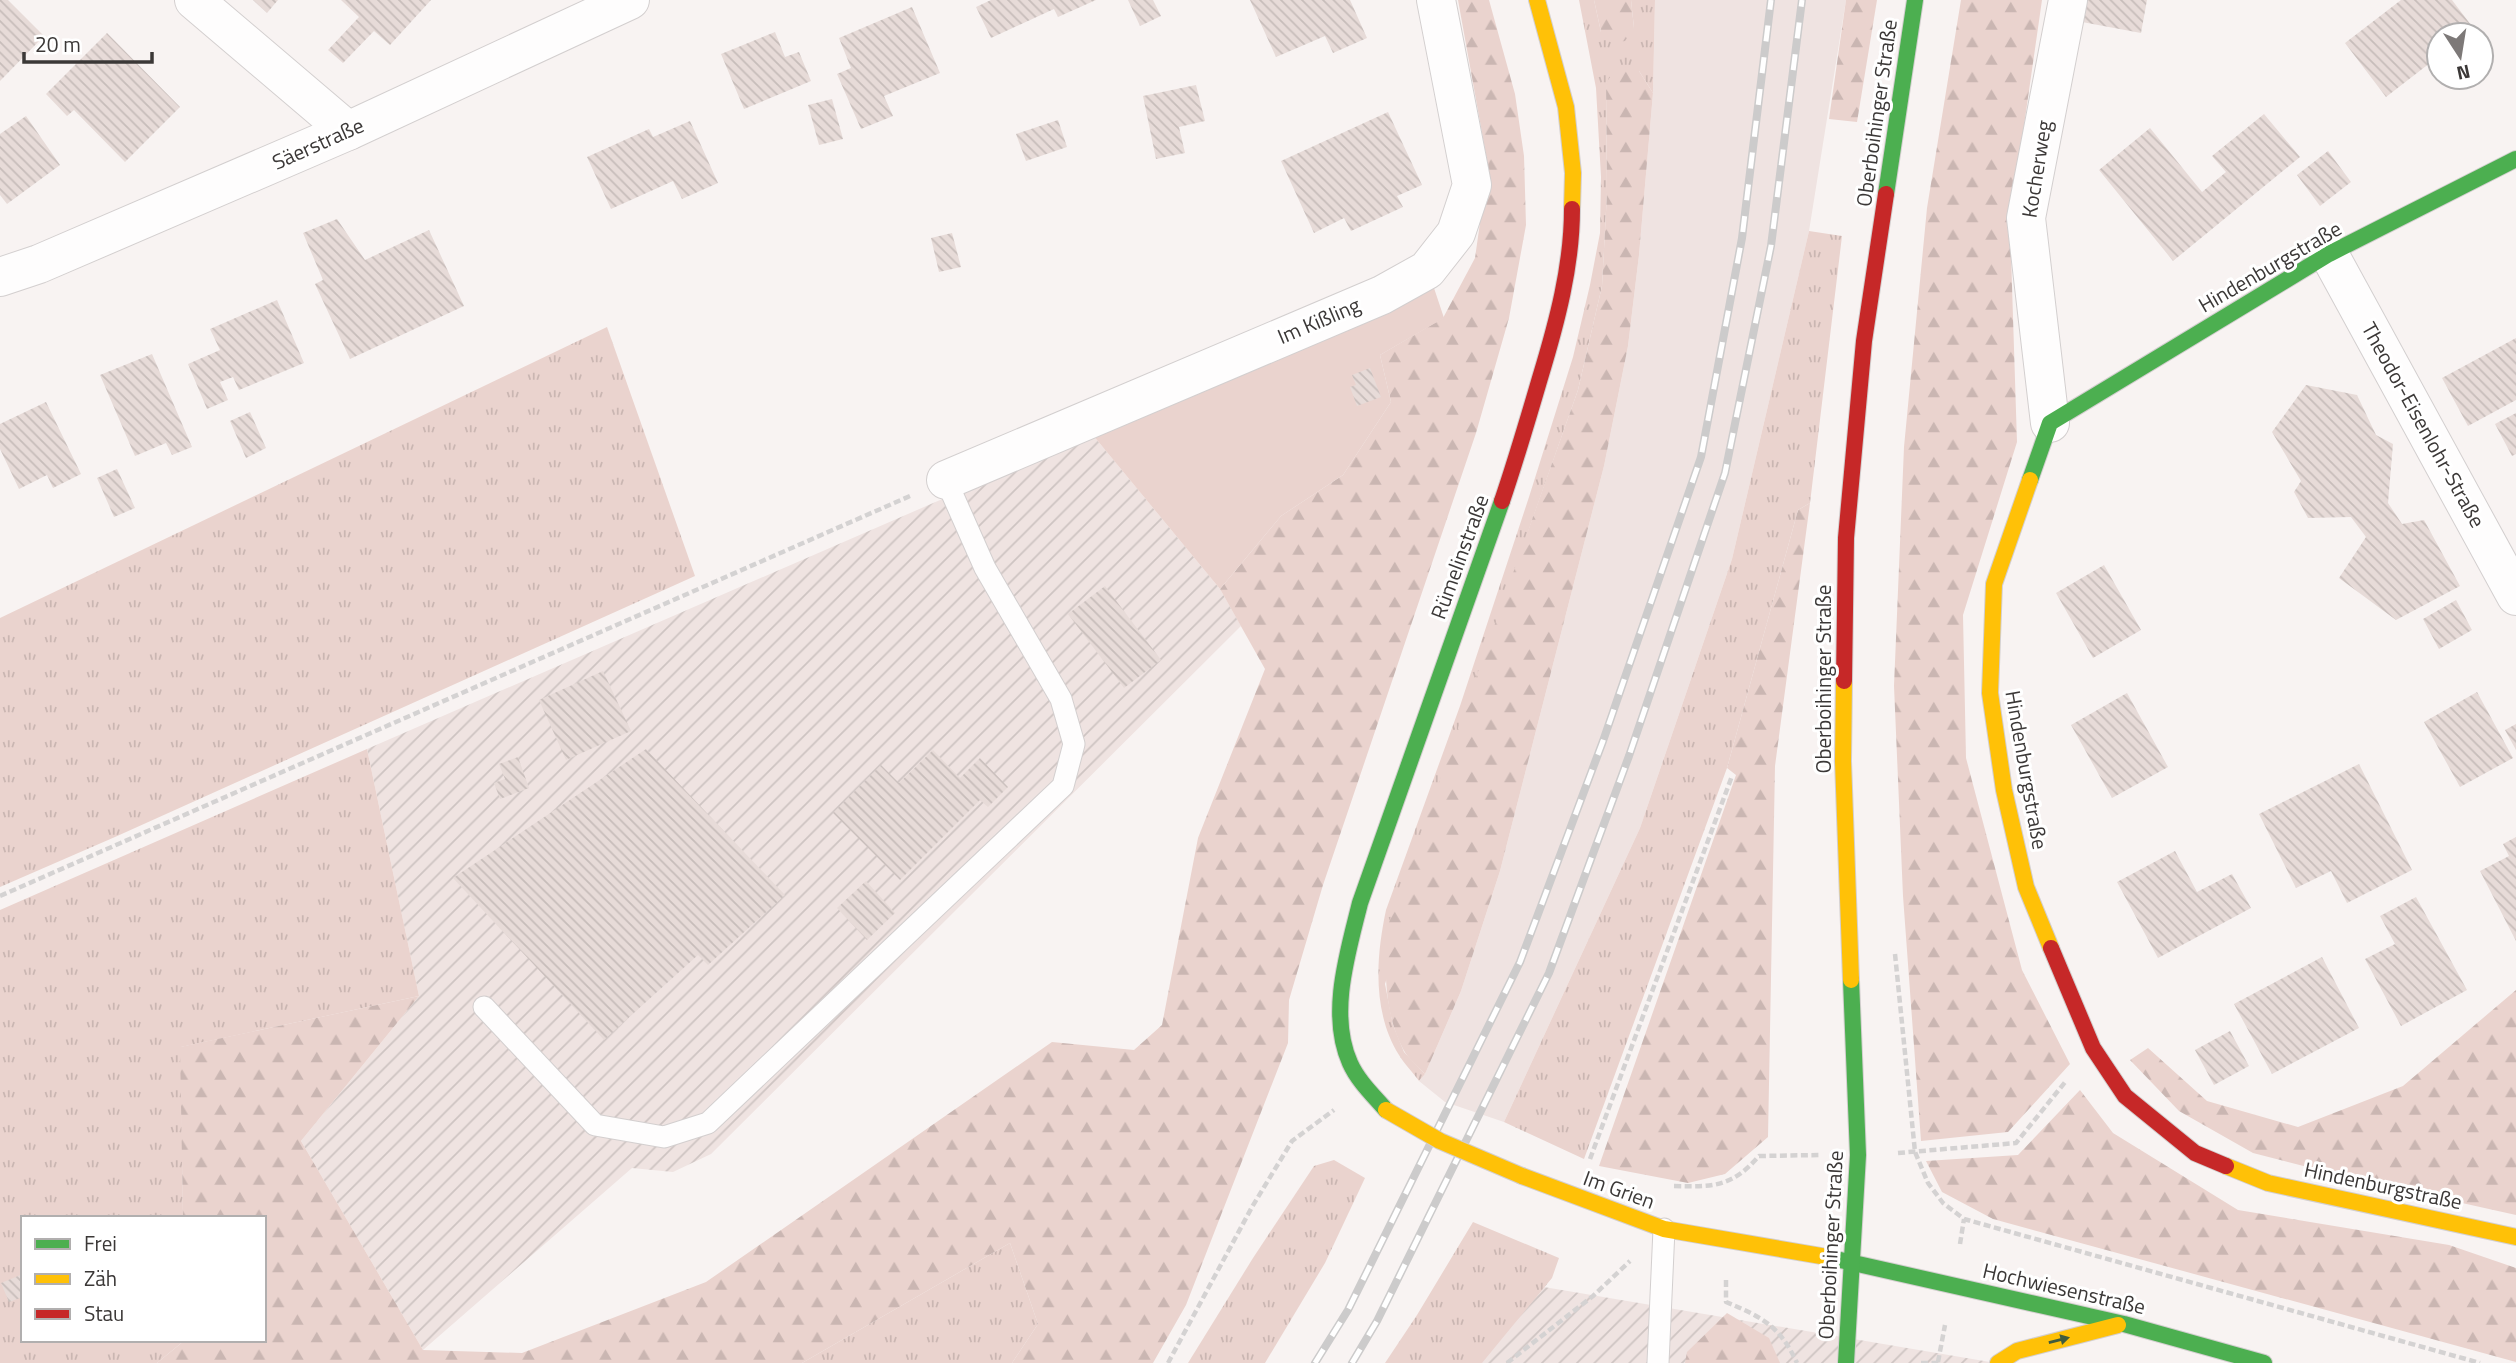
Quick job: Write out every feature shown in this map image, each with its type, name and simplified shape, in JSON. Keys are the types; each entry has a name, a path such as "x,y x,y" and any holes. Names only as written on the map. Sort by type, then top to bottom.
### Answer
{"street":[{"path":"194,0 348,131"},
{"name":"Säerstraße","path":"0,277 39,264 348,131 630,0"},
{"name":"Im Kißling","path":"946,480 1382,295 1427,270 1456,233 1472,185 1436,0"},
{"name":"Rümelinstraße","path":"1386,1110 1366,1087 1347,1054 1341,1013 1344,965 1360,903 1517,458 1558,317 1572,239 1573,173 1566,107 1537,0"},
{"name":"Oberboihinger Straße","path":"1846,1363 1858,1155 1843,761 1846,538 1864,341 1914,0"},
{"name":"Kocherweg","path":"2050,423 2026,218 2068,0"},
{"name":"Hindenburgstraße","path":"2516,159 2329,254 2050,423 1994,584 1990,693 2004,790 2026,887 2092,1048 2125,1096 2195,1153 2268,1183 2516,1237"},
{"name":"Theodor-Eisenlohr-Straße","path":"2329,254 2516,596"},
{"name":"Im Grien","path":"1386,1110 1440,1141 1522,1176 1664,1229 1853,1261"},
{"name":"Hochwiesenstraße","path":"1853,1261 2124,1324 2264,1363"},
{"path":"1998,1363 2017,1351 2124,1324"}],"lane":[{"path":"484,1007 595,1125 664,1137 708,1123 1063,786 1074,744 1061,699 985,568 946,480"},
{"path":"1658,1363 1664,1229"}],"path":[{"path":"0,896 946,480"},
{"path":"1587,1169 1732,776"},
{"path":"1894,947 1915,1152 1928,1184 1944,1203 1965,1219 2480,1363"},
{"path":"1915,1152 2016,1143 2092,1048"},
{"path":"1168,1363 1252,1207 1292,1140 1366,1087"},
{"path":"1663,1184 1724,1184"},
{"path":"1507,1363 1593,1296 1664,1229"},
{"path":"1726,1302 1762,1317 1789,1346 1797,1363"},
{"path":"1921,1363 1940,1363"}],"shaded area":[{"path":"1655,0 1846,0 1809,231 1732,559 1640,828 1504,1122 1445,1102 1419,1081 1425,1074 1461,991 1500,871 1604,466 1628,346 1639,255 1653,93"},
{"path":"1092,434 1220,589 1241,626 711,1154 673,1172 632,1168 423,1350 301,1141 419,996 367,749"},
{"path":"1538,1286 1996,1363 1467,1363"}],"green space":[{"path":"1458,0 1489,0 1515,94 1524,156 1526,225 1509,318 1476,433 1323,885 1289,1000 1288,1043 1186,1305 1153,1363 1012,1363 1038,1324 1010,1243 802,1363 157,1363 183,1342 266,1342 266,1216 183,1216 180,1047 419,996 301,1141 423,1350 522,1353 706,1282 1052,1042 1134,1050 1162,1025 1198,838 1265,669 1220,589 1281,516 1343,475 1391,402 1380,355 1443,318 1475,258 1488,166"},
{"path":"1579,0 1594,0 1601,32 1634,28 1631,0 1655,0 1653,93 1639,71 1606,83 1607,193 1602,286 1578,390 1529,529 1385,984 1393,1025 1404,1052 1425,1074 1419,1081 1403,1062 1384,1021 1380,1003 1380,946 1386,910 1460,706 1529,497 1573,357 1590,285 1600,233 1601,177 1596,88"},
{"path":"1594,0 1631,0 1634,28 1625,41 1613,43 1601,32"},
{"path":"1846,0 1877,0 1857,122 1829,119"},
{"path":"1961,0 2042,0 2010,223 2017,442 1963,615 1966,758 2022,970 2070,1064 2008,1132 1921,1141 1903,896 1894,686 1904,447 1927,208"},
{"path":"1615,70 1639,71 1653,93 1628,346 1604,466 1500,871 1461,991 1425,1074 1405,1053 1392,1021 1386,976 1386,931 1578,390 1602,286 1607,193 1606,83"},
{"path":"1809,231 1842,236 1810,503 1798,510 1727,768 1584,1159 1504,1122 1640,828 1732,559"},
{"path":"1433,285 1444,318 1380,355 1391,402 1343,475 1281,516 1220,589 1092,434"},
{"path":"607,327 695,576 0,887 0,618"},
{"path":"1810,503 1775,766 1768,1137 1725,1174 1688,1183 1599,1166 1736,775 1727,768 1798,510"},
{"path":"367,749 419,996 181,1047 183,1216 21,1216 21,1342 183,1342 157,1363 0,1363 0,910"},
{"path":"2516,990 2516,1215 2354,1179 2253,1153 2179,1111 2130,1060 2148,1048 2207,1101 2298,1127 2403,1086"},
{"path":"2080,1090 2113,1133 2238,1210 2449,1245 2516,1268 2516,1362 1993,1219 1942,1192 1926,1161 2018,1155"},
{"path":"1334,1160 1365,1178 1325,1263 1265,1363 1188,1363 1314,1166"},
{"path":"1473,1222 1559,1258 1552,1278 1482,1363 1385,1363 1417,1315"},
{"path":"1010,1243 1038,1324 1012,1363 802,1363"},
{"path":"1727,1313 1769,1338 1780,1363 1685,1363 1687,1352"}],"building":[{"path":"0,0 8,0 44,36 0,81"},
{"path":"253,0 278,0 267,13"},
{"path":"341,0 431,0 390,45 374,31 343,63 328,50 359,17"},
{"path":"991,0 1096,0 1058,17 1054,9 991,38 976,7"},
{"path":"1128,0 1153,0 1161,16 1140,26"},
{"path":"1250,0 1350,0 1367,38 1333,53 1325,36 1276,57"},
{"path":"2086,0 2147,0 2141,33 2082,22"},
{"path":"2401,0 2452,0 2468,21 2425,21 2425,67 2386,97 2345,43"},
{"path":"912,7 940,73 884,96 893,116 861,129 837,74 851,68 839,38"},
{"path":"775,32 785,57 799,52 811,81 744,109 721,54"},
{"path":"107,33 180,107 125,162 74,110 67,116 46,94"},
{"path":"1196,85 1205,121 1179,127 1185,153 1156,159 1143,96"},
{"path":"832,99 843,139 819,145 808,105"},
{"path":"1388,112 1422,185 1397,196 1403,207 1351,231 1344,218 1314,233 1281,161"},
{"path":"2264,114 2300,157 2173,261 2099,170 2150,128 2202,192 2226,172 2212,156"},
{"path":"26,116 60,165 7,204 0,195 0,134"},
{"path":"1058,120 1067,147 1026,161 1016,134"},
{"path":"690,121 718,183 682,199 673,181 611,209 587,157 649,129 653,137"},
{"path":"2328,151 2351,182 2320,206 2297,175"},
{"path":"337,219 365,260 429,230 464,306 350,359 315,284 323,280 303,233"},
{"path":"952,233 961,267 939,272 931,238"},
{"path":"277,300 304,363 239,390 233,377 220,382 228,400 207,409 188,364 220,350 210,329"},
{"path":"2516,338 2516,400 2468,426 2442,378"},
{"path":"152,354 192,447 172,455 166,443 135,456 100,375"},
{"path":"1370,368 1381,397 1357,406 1350,387 1356,385 1352,375"},
{"path":"2306,385 2357,395 2376,435 2393,444 2388,503 2402,524 2424,520 2460,586 2396,620 2339,578 2366,537 2351,517 2308,518 2294,492 2301,481 2272,432"},
{"path":"46,402 81,474 53,488 47,475 19,489 0,449 0,424"},
{"path":"250,412 266,448 246,458 230,421"},
{"path":"2516,413 2516,454 2512,456 2495,424"},
{"path":"117,469 135,508 114,517 97,478"},
{"path":"2104,565 2141,630 2093,658 2056,593"},
{"path":"1105,586 1161,660 1124,688 1068,614"},
{"path":"2456,600 2472,630 2439,649 2423,619"},
{"path":"603,671 631,731 566,760 539,700"},
{"path":"2477,692 2513,758 2460,787 2424,722"},
{"path":"2127,693 2168,767 2112,798 2071,725"},
{"path":"2516,724 2516,750 2505,730"},
{"path":"646,749 785,895 708,965 698,955 604,1040 453,878"},
{"path":"933,750 960,778 980,758 1008,787 988,807 980,800 900,880 833,813 881,765 899,783"},
{"path":"518,757 529,788 500,799 494,783 505,779 499,764"},
{"path":"2359,764 2412,870 2347,903 2331,871 2296,888 2259,814"},
{"path":"2516,837 2516,941 2480,871 2509,856 2503,844"},
{"path":"2175,851 2197,892 2232,874 2251,908 2158,958 2117,882"},
{"path":"866,881 895,913 867,940 837,908"},
{"path":"2416,897 2467,990 2401,1026 2365,959 2395,944 2380,916"},
{"path":"2322,957 2359,1028 2272,1074 2234,1004"},
{"path":"2230,1031 2249,1066 2214,1085 2195,1050"},
{"path":"21,1275 21,1298 9,1302 1,1283"}],"railway":[{"path":"1315,1363 1348,1310 1520,962 1603,741 1701,457 1742,238 1771,0"},
{"path":"1352,1363 1377,1321 1549,973 1629,756 1725,473 1771,246 1802,0"}],"traffic: fast":[{"path":"1886,194 1915,0"},
{"path":"2030,480 2050,423 2329,254 2516,159"},
{"path":"1386,1110 1366,1088 1350,1063 1341,1024 1342,983 1360,903 1502,501"},
{"path":"1846,1363 1858,1155 1851,980"},
{"path":"1827,1257 2124,1324 2264,1363"}],"traffic: slow":[{"path":"1537,0 1566,107 1573,173 1572,209"},
{"path":"2030,480 1994,584 1990,693 2004,790 2026,887 2051,948"},
{"path":"1844,681 1843,761 1851,980"},
{"path":"1386,1110 1440,1141 1522,1176"},
{"path":"2226,1166 2268,1183 2516,1237"},
{"path":"1522,1176 1664,1229 1827,1257"},
{"path":"1998,1363 2017,1351 2118,1325"}],"traffic: jam":[{"path":"1844,681 1846,538 1864,341 1886,194"},
{"path":"1502,501 1558,315 1569,252 1572,209"},
{"path":"2051,948 2093,1048 2125,1096 2195,1153 2226,1166"}]}
